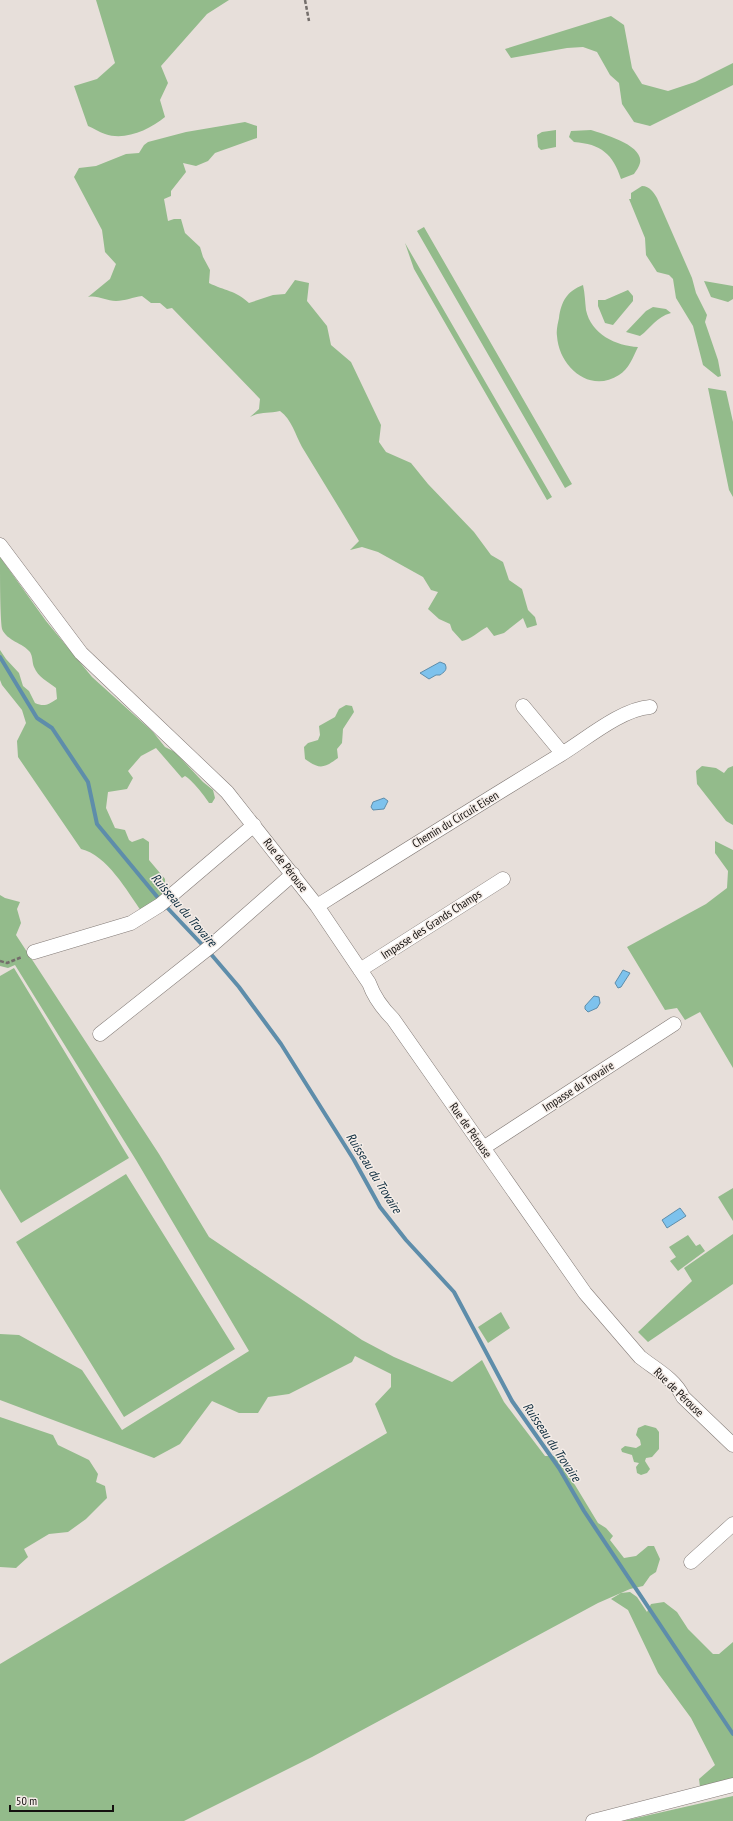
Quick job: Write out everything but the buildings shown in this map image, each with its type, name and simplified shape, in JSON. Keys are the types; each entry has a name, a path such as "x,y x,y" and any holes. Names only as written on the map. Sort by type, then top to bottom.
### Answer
{"street":[{"name":"Rue de Pérouse","path":"0,545 81,653 188,753 231,797 254,825 317,906 360,970 384,1010 394,1019 599,1312 640,1357 650,1366 656,1368 680,1390 683,1397 733,1445"},
{"path":"523,706 562,753"},
{"name":"Chemin du Circuit Eisen","path":"317,906 407,848 593,733 631,711 650,707"},
{"path":"34,952 131,923 163,903 254,825"},
{"path":"100,1034 207,949 293,874"},
{"name":"Impasse des Grands Champs","path":"360,970 503,879"},
{"name":"Impasse du Trovaire","path":"483,1148 674,1024"},
{"path":"691,1562 733,1524"},
{"path":"593,1821 733,1785"}],"path":[{"path":"305,0 309,21"},
{"path":"0,961 7,963"}],"green space":[{"path":"96,0 229,0 207,14 161,66 168,83 160,100 165,117 144,130 129,135 113,136 88,126 74,86 97,79 115,63"},
{"path":"611,16 624,25 632,68 642,84 668,91 695,82 733,63 733,85 650,126 634,122 622,104 619,83 610,75 597,52 583,47 567,48 511,58 505,49"},
{"path":"245,122 257,126 257,138 215,153 208,161 196,166 183,163 186,172 171,191 171,196 164,199 168,221 181,219 185,233 200,247 203,257 210,270 209,283 234,293 249,303 273,295 285,294 295,280 309,283 307,301 327,326 331,345 351,362 381,425 379,442 386,452 411,463 428,484 474,532 491,555 503,562 509,580 522,589 528,610 535,617 537,625 527,628 523,618 504,633 494,636 487,627 462,641 452,630 450,624 439,619 428,609 438,592 431,590 423,577 378,552 362,547 350,550 359,541 302,447 288,419 280,411 258,414 250,417 259,409 260,399 172,308 167,309 160,303 151,303 142,296 116,301 88,297 110,279 116,264 105,252 102,230 74,177 79,168 96,166 126,154 139,153 148,142 186,132"},
{"path":"556,130 556,147 541,150 538,147 537,135 542,132"},
{"path":"591,130 622,141 636,151 640,157 640,163 634,174 621,179 614,163 605,152 592,145 574,142 569,137 571,131"},
{"path":"642,186 649,188 657,198 692,278 696,293 707,315 705,322 718,360 721,376 718,377 703,365 693,326 676,298 673,279 669,275 657,272 646,255 645,238 629,199 631,199 631,193"},
{"path":"424,227 572,484 565,488 417,231"},
{"path":"405,243 552,497 547,500 414,269"},
{"path":"704,281 733,286 733,299 728,302 711,297"},
{"path":"583,285 586,310 593,326 613,341 638,347 625,370 619,375 608,380 597,381 587,379 578,374 563,358 559,347 557,331 561,307 563,302 573,290"},
{"path":"628,290 633,296 633,301 613,325 605,323 598,306 598,300 605,300"},
{"path":"653,307 666,309 671,313 661,317 640,336 626,332 646,311"},
{"path":"708,388 726,391 733,422 733,497 729,490"},
{"path":"0,557 46,621 92,677 153,732 165,747 175,752 203,782 213,790 215,798 212,803 209,803 194,784 185,776 182,778 156,748 141,756 128,771 133,778 127,789 108,792 106,808 115,828 125,830 129,840 132,842 143,838 149,842 149,860 165,879 165,895 142,912 123,884 108,866 99,858 81,849 18,757 17,741 26,723 22,710 2,685 0,680 0,650 19,673 23,686 29,691 35,703 46,705 57,699 56,688 38,674 34,667 30,652 11,639 2,629 0,605"},
{"path":"346,705 352,706 354,712 343,729 342,743 337,749 338,758 325,766 315,765 305,759 304,747 308,743 318,740 320,735 319,726 335,717 339,709"},
{"path":"702,766 716,768 724,773 728,768 733,766 733,825 726,821 697,784 696,771"},
{"path":"715,841 733,850 733,1068 700,1012 685,1020 677,1008 665,1010 627,947 706,904 727,888 728,871 715,853"},
{"path":"0,895 20,902 17,909 21,923 16,935 159,1154 209,1237 362,1340 394,1357 452,1382 482,1360 504,1402 545,1456 554,1456 575,1485 598,1523 606,1528 613,1536 610,1540 624,1558 636,1556 648,1546 654,1546 660,1559 656,1572 650,1576 643,1586 630,1589 598,1603 312,1757 184,1821 0,1821 0,1664 387,1433 375,1404 391,1387 391,1374 355,1356 352,1362 289,1394 268,1397 258,1413 239,1413 212,1401 180,1444 154,1458 0,1400 0,1334 19,1335 82,1370 122,1430 249,1351 136,1160 15,965 8,968 0,966"},
{"path":"14,968 129,1158 21,1223 0,1189 0,976"},
{"path":"126,1174 235,1349 124,1417 16,1242"},
{"path":"733,1188 733,1221 718,1197"},
{"path":"733,1234 733,1284 648,1342 638,1332 692,1281 684,1268"},
{"path":"688,1235 696,1246 700,1244 705,1251 678,1271 670,1261 676,1257 669,1247"},
{"path":"501,1312 510,1328 488,1343 478,1327"},
{"path":"0,1417 53,1435 58,1445 89,1460 98,1474 96,1482 105,1486 107,1498 86,1519 68,1532 49,1534 24,1549 28,1557 16,1568 0,1567"},
{"path":"645,1425 656,1428 659,1432 659,1449 652,1457 646,1458 645,1461 650,1469 647,1473 641,1475 637,1473 636,1467 639,1463 634,1462 632,1455 622,1452 621,1449 625,1446 636,1448 641,1445 640,1440 636,1435 638,1428"},
{"path":"630,1592 637,1597 647,1612 651,1604 664,1602 677,1612 688,1629 713,1654 719,1654 733,1642 733,1779 700,1787 699,1779 715,1765 691,1718 658,1673 628,1610 611,1599 621,1593"},
{"path":"733,1796 733,1821 623,1821"}],"water":[{"path":"440,662 445,664 446,668 440,675 436,675 429,679 420,673"},
{"path":"384,798 388,801 384,809 373,810 371,807 373,802"},
{"path":"623,970 630,973 621,987 618,988 615,983"},
{"path":"594,996 599,997 600,1003 597,1008 588,1012 585,1009 585,1006"},
{"path":"680,1208 686,1216 667,1228 662,1220"}],"waterway":[{"name":"Ruisseau du Trovaire","path":"0,657 37,718 52,728 88,782 97,824 159,899 210,953 239,987 281,1044 354,1160 380,1207 406,1240 454,1292 512,1401 559,1468 584,1511 733,1734"}]}
